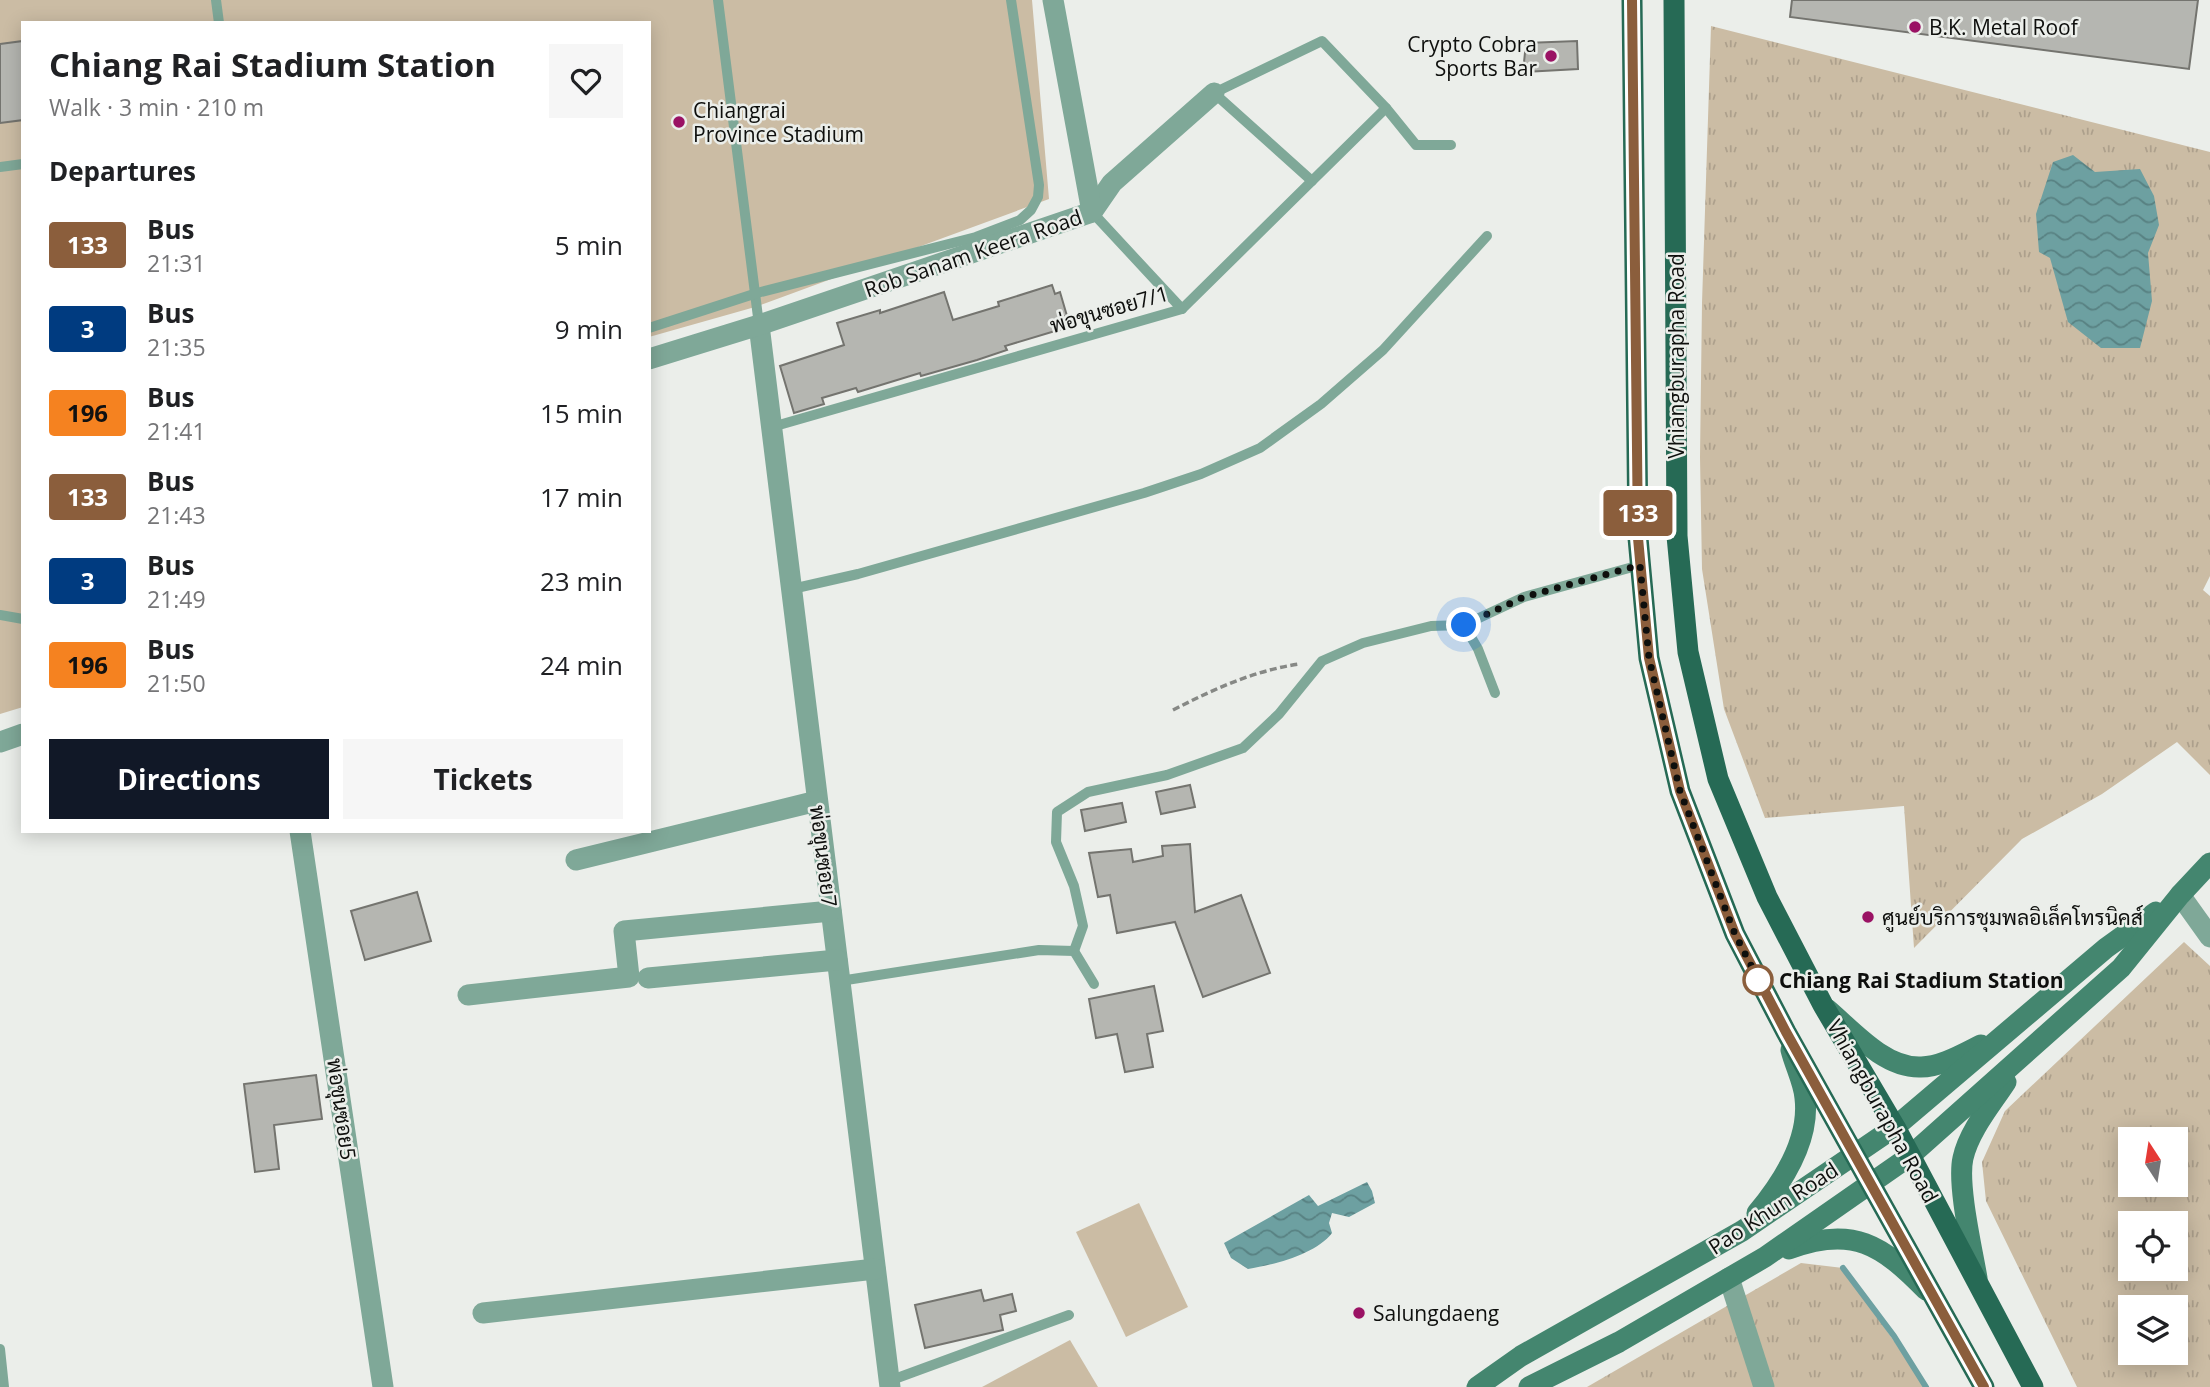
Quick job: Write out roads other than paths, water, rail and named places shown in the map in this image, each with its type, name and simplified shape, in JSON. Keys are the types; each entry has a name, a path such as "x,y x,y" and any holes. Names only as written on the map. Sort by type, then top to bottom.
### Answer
{"main road":[{"name":"Vhiangburapha Road","path":"1632,0 1638,538 1649,658 1680,791 1735,934 1786,1032 1984,1387"},
{"name":"Vhiangburapha Road","path":"1674,0 1677,536 1688,652 1718,779 1767,897 1823,1005 1895,1127 2033,1387"},
{"name":"Pao Khun Road","path":"1529,1387 1619,1342 1765,1257 1910,1156 2121,968 2180,895 2210,863"},
{"name":"Pao Khun Road","path":"1477,1387 1521,1356 1742,1231 1895,1127 2106,948 2180,895"},
{"path":"1823,1005 1892,1061 1919,1068 1947,1061 2003,1036"},
{"path":"1742,1231 1771,1195 1803,1133 1805,1098 1786,1032"},
{"path":"1978,1283 1962,1179 1963,1159 1980,1123 2018,1062"},
{"path":"1765,1257 1809,1241 1843,1238 1873,1246 1897,1260 1937,1302"}],"street":[{"name":"Rob Sanam Keera Road","path":"651,358 760,326 1092,212 1053,0"},
{"path":"1092,212 1112,183 1214,93"},
{"name":"พ่อขุนซอย7","path":"760,326 889,1384"},
{"path":"0,743 21,735"},
{"path":"576,860 817,801"},
{"name":"พ่อขุนซอย5","path":"300,833 383,1387"},
{"path":"2180,895 2210,937"},
{"path":"468,995 629,977 624,931 831,911"},
{"path":"648,978 839,971"},
{"path":"483,1313 875,1269"},
{"path":"1729,1278 1764,1387"}],"lane":[{"path":"216,0 219,21"},
{"path":"718,0 760,326"},
{"path":"651,327 757,293 976,237 1020,220 1031,210 1038,197 1038,178 1011,0"},
{"path":"1312,181 1214,93 1322,41 1386,108 1416,145 1451,145"},
{"name":"พ่อขุนซอย7/1","path":"772,427 1182,309 1386,108"},
{"path":"0,167 21,164"},
{"path":"1092,212 1182,309"},
{"path":"792,589 858,574 1144,493 1201,474 1260,448 1321,404 1382,350 1487,236"},
{"path":"1074,951 1083,926 1074,886 1056,842 1057,812 1088,792 1167,775 1243,748 1279,714 1322,661 1363,643 1431,626 1464,625 1524,597 1640,565"},
{"path":"0,615 21,619"},
{"path":"1464,625 1478,649 1495,693"},
{"path":"839,971 1039,950 1074,951"},
{"path":"1074,951 1094,984"},
{"path":"889,1384 1069,1315"},
{"path":"0,1349 4,1387"}],"water":[{"path":"2073,155 2095,172 2140,169 2154,196 2159,225 2148,253 2152,301 2140,348 2101,348 2068,322 2050,258 2039,252 2036,214 2053,162"},
{"path":"1367,1182 1375,1203 1349,1217 1332,1213 1329,1223 1332,1233 1316,1247 1270,1265 1248,1269 1231,1258 1224,1243 1309,1195 1318,1206"}],"waterway":[{"path":"1843,1268 1894,1336 1926,1387"}],"place":[{"name":"B.K. Metal Roof","path":"1915,27"},
{"name":"Crypto Cobra Sports Bar","path":"1551,56"},
{"name":"Chiangrai Province Stadium","path":"679,122"},
{"name":"ศูนย์บริการชุมพลอิเล็คโทรนิคส์","path":"1868,917"},
{"name":"Chiang Rai Stadium Station","path":"1758,980"},
{"name":"Salungdaeng","path":"1359,1313"}]}
